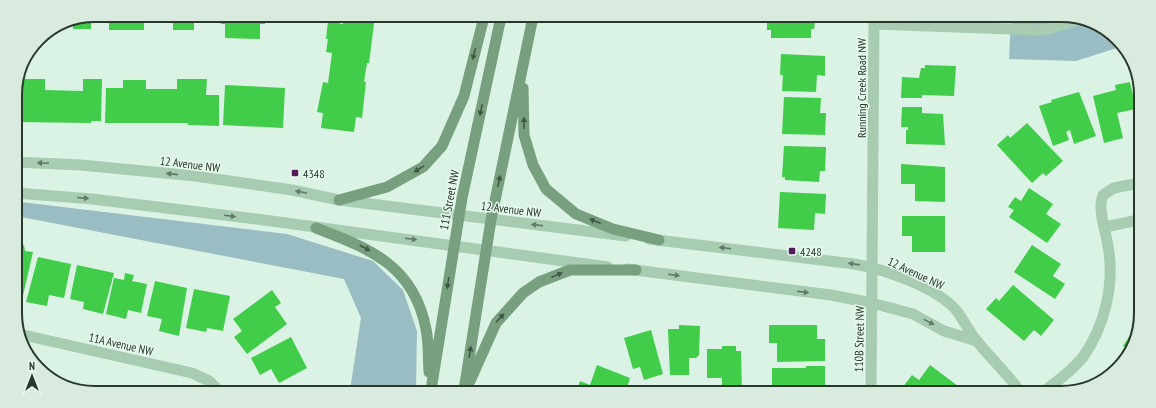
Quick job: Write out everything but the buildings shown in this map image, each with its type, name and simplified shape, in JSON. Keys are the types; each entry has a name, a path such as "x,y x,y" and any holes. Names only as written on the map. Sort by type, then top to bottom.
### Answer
{"main road":[{"path":"339,200 387,187 423,167 442,146 464,96 483,22"},
{"name":"111 Street NW","path":"431,386 459,215 499,22"},
{"path":"466,386 491,220 532,22"},
{"path":"522,70 524,134 533,165 546,189 576,214 614,228 659,240"},
{"path":"316,228 368,249 386,261 405,281 419,305 427,331 430,386"},
{"path":"467,386 496,323 522,294 540,282 570,270 636,270"}],"street":[{"name":"Running Creek Road NW","path":"873,287 874,24 1038,30 1048,29 1069,23"},
{"name":"12 Avenue NW","path":"22,162 81,165 195,176 292,190 339,200 873,267 900,277 948,302 962,317 977,341 1015,386"},
{"path":"1051,386 1067,373 1083,356 1101,322 1110,277 1110,256 1101,208 1103,195 1114,188 1134,184"},
{"path":"22,193 92,199 264,220 831,295 872,303 913,314 944,331 977,341"},
{"path":"1105,227 1134,221"},
{"name":"110B Street NW","path":"871,386 873,287"},
{"name":"11A Avenue NW","path":"26,335 192,373 201,377 212,386"}],"shaded area":[{"path":"1011,22 1061,22 1080,24 1106,37 1117,48 1076,61 1009,59"},
{"path":"22,202 287,234 373,261 403,290 417,331 416,386 351,386 361,318 344,279 22,217"}],"place":[{"name":"4348","path":"295,173"},
{"name":"4248","path":"792,251"}]}
